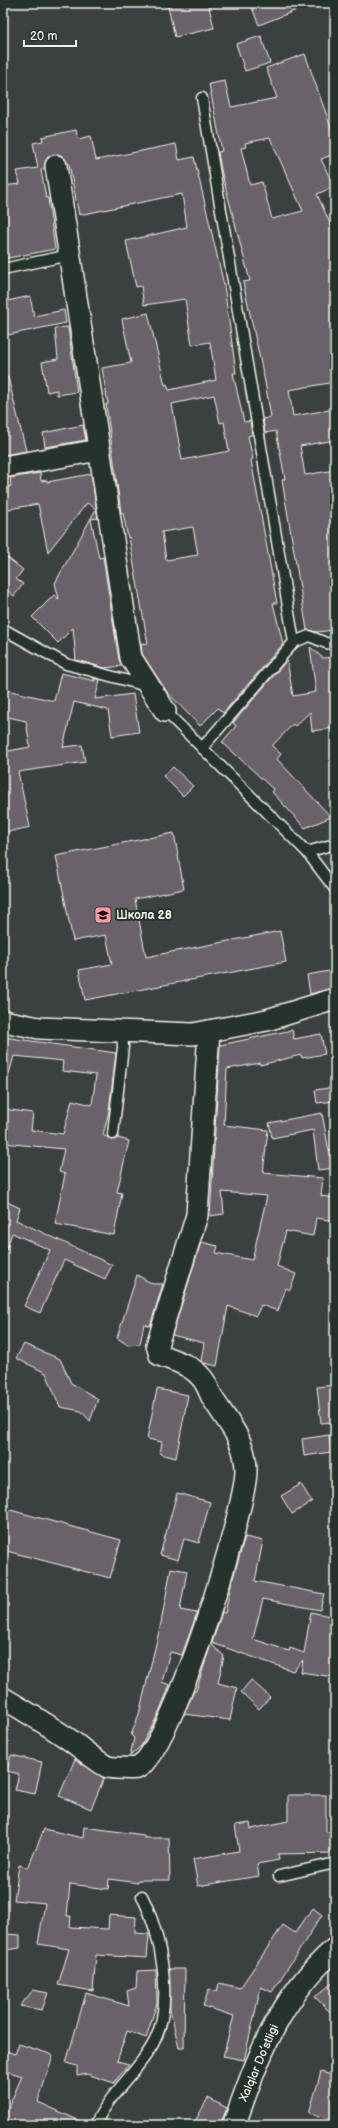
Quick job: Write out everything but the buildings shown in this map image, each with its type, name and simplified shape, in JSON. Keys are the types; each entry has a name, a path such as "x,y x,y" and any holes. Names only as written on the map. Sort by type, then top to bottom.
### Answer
{"main road":[{"name":"Xalqlar Do’stligi","path":"234,2125 266,2040 278,2019 305,1978 335,1949"}],"street":[{"path":"56,166 132,658 165,712"},
{"path":"3,467 99,450"},
{"path":"3,1021 39,1028 193,1034 267,1020 335,999"},
{"path":"3,1698 62,1734 109,1767 137,1768 150,1757 164,1732 198,1645 225,1568 242,1500 246,1469 239,1436 213,1398 202,1377 186,1365 160,1355 157,1345 198,1216 209,1031"}],"lane":[{"path":"202,98 294,642"},
{"path":"3,269 70,256"},
{"path":"3,629 66,664 149,686"},
{"path":"202,748 294,642 309,636 326,644 335,644"},
{"path":"165,712 308,852 335,889"},
{"path":"308,852 335,844"},
{"path":"113,1134 123,1047 122,1031"},
{"path":"280,1876 335,1863"},
{"path":"95,2125 101,2112 154,2043 163,2017 164,1975 152,1916 142,1896"}],"place":[{"name":"Школа 28","path":"103,915"}]}
